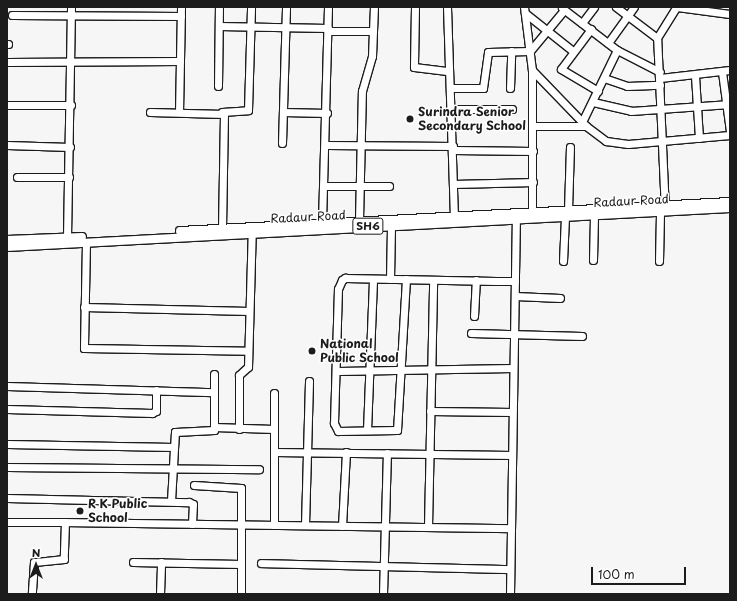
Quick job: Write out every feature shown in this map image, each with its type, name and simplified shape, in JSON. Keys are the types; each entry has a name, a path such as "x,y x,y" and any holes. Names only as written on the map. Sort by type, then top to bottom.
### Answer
{"main road":[{"name":"Radaur Road","path":"7,247 252,229 322,222 532,212 594,215 663,210 730,202"},
{"name":"Radaur Road","path":"7,240 222,228 252,229 391,226 516,219 566,213 730,208"}],"street":[{"path":"67,237 72,7"},
{"path":"179,112 181,7"},
{"path":"218,86 219,7"},
{"path":"150,112 222,112 248,110 250,7"},
{"path":"282,143 286,7"},
{"path":"322,222 327,145 328,7"},
{"path":"359,220 363,86 371,63 374,7"},
{"path":"415,7 414,67 447,71"},
{"path":"447,7 447,71 453,109 454,215"},
{"path":"582,23 594,7"},
{"path":"616,7 657,38"},
{"path":"608,43 634,7"},
{"path":"659,261 663,210 663,141 657,38 677,7 716,10 730,14"},
{"path":"450,88 483,88 488,52 530,51 548,31 563,8 617,50 660,79"},
{"path":"524,10 573,51"},
{"path":"524,10 532,70 534,126 532,212"},
{"path":"12,15 181,16"},
{"path":"219,26 285,26 328,30 373,31"},
{"path":"591,29 560,69 598,92"},
{"path":"584,124 617,50"},
{"path":"510,88 511,51"},
{"path":"7,62 180,61"},
{"path":"532,70 584,124 613,143 663,141 730,135"},
{"path":"604,78 627,86 660,79 694,76 730,70"},
{"path":"722,72 729,105 730,130"},
{"path":"694,76 699,138"},
{"path":"593,102 626,111 729,105"},
{"path":"7,105 71,105"},
{"path":"453,109 512,109"},
{"path":"222,112 222,228"},
{"path":"283,112 327,113"},
{"path":"534,126 584,124"},
{"path":"7,145 70,147"},
{"path":"327,145 533,151"},
{"path":"563,261 570,147"},
{"path":"17,177 69,177"},
{"path":"453,184 533,182"},
{"path":"325,186 388,186"},
{"path":"593,260 594,215"},
{"path":"510,594 516,219"},
{"path":"390,279 391,226"},
{"path":"239,428 239,375 248,369 252,229"},
{"path":"86,242 84,348 248,351"},
{"path":"406,279 402,370 397,430 338,431 334,426 338,371 340,282 345,278 373,279 406,279 515,281"},
{"path":"367,430 373,279"},
{"path":"428,527 433,280"},
{"path":"474,316 476,280"},
{"path":"515,296 560,298"},
{"path":"84,307 249,311"},
{"path":"471,333 582,336"},
{"path":"338,371 430,371 513,368"},
{"path":"171,501 176,431 210,432 214,427 214,374"},
{"path":"305,525 309,451 309,381"},
{"path":"7,386 214,392"},
{"path":"7,409 152,413 156,411 156,390"},
{"path":"274,393 274,525"},
{"path":"430,411 512,412"},
{"path":"214,427 274,429"},
{"path":"7,444 174,447"},
{"path":"274,452 309,451 512,455"},
{"path":"342,526 346,452"},
{"path":"383,594 387,452"},
{"path":"7,467 259,469"},
{"path":"194,485 241,488 241,594"},
{"path":"7,498 192,502 192,524"},
{"path":"7,522 510,528"},
{"path":"32,594 34,562 64,559 65,522"},
{"path":"133,562 242,564"},
{"path":"160,594 161,562"},
{"path":"261,563 510,569"}],"place":[{"name":"Surindra Senior Secondary School","path":"410,119"},
{"name":"National Public School","path":"312,351"},
{"name":"R K Public School","path":"80,511"}]}
